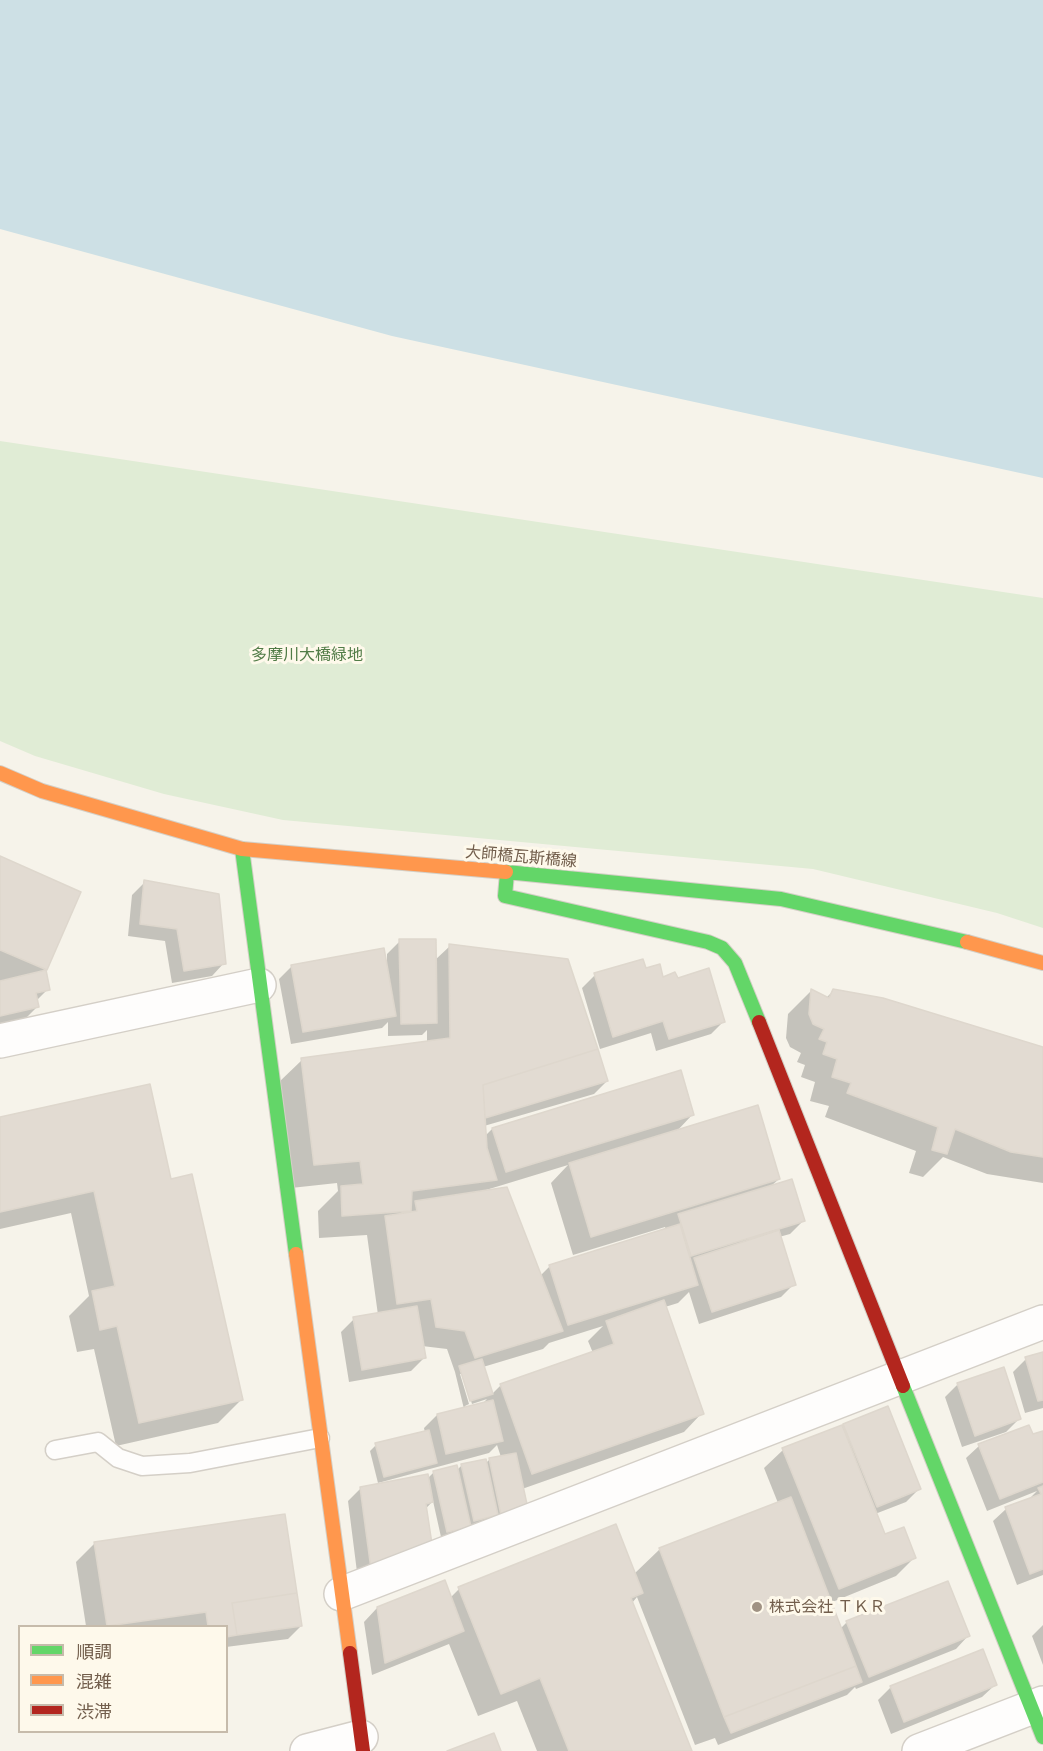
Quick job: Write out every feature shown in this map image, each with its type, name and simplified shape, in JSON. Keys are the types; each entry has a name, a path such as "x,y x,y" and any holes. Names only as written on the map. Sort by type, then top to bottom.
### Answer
{"street":[{"name":"大師橋瓦斯橋線","path":"0,773 42,791 242,849 781,899 1043,963"},
{"path":"242,849 362,1744 306,1751"},
{"path":"507,873 505,896 708,942 722,948 735,963 900,1377 1039,1716 919,1751"},
{"path":"0,1041 259,985"},
{"path":"341,1594 1043,1322"}],"lane":[{"path":"55,1450 98,1442 118,1458 142,1466 189,1463 320,1438"}],"green space":[{"name":"多摩川大橋緑地","path":"0,441 1043,598 1043,928 997,913 813,869 283,820 164,794 35,756 0,741"}],"shaded area":[{"path":"0,0 1043,0 1043,478 392,336 0,229"}],"building":[{"path":"0,856 81,892 47,970 0,950"},
{"path":"144,880 219,894 226,964 184,971 177,929 140,924"},
{"path":"399,939 436,939 437,1023 401,1024"},
{"path":"449,944 568,959 598,1049 483,1085 487,1148 497,1180 412,1191 411,1211 342,1216 341,1186 363,1184 360,1161 314,1165 301,1058 450,1038"},
{"path":"384,948 396,1016 303,1032 291,965"},
{"path":"643,959 646,968 660,964 663,977 675,972 678,978 709,968 725,1022 669,1039 663,1021 613,1037 594,973"},
{"path":"46,970 50,990 36,993 39,1007 0,1016 0,981"},
{"path":"811,989 829,998 833,989 883,998 1043,1047 1043,1157 1011,1152 955,1129 947,1154 932,1150 938,1127 847,1093 851,1083 832,1077 837,1059 823,1054 827,1042 819,1039 824,1029 813,1024 809,1014"},
{"path":"598,1049 608,1081 485,1118 483,1085"},
{"path":"681,1070 694,1115 506,1172 492,1128"},
{"path":"150,1084 171,1179 192,1174 243,1400 139,1423 117,1326 100,1330 92,1291 115,1286 94,1191 0,1212 0,1117"},
{"path":"758,1105 780,1179 591,1237 569,1163"},
{"path":"792,1179 805,1221 691,1256 678,1214"},
{"path":"507,1187 563,1331 475,1358 465,1331 436,1327 431,1299 397,1304 385,1216 417,1211 415,1201"},
{"path":"680,1224 698,1285 568,1325 549,1265"},
{"path":"779,1230 796,1285 712,1312 694,1258"},
{"path":"664,1300 704,1414 532,1474 500,1384 614,1344 606,1321"},
{"path":"417,1306 426,1358 362,1370 353,1317"},
{"path":"1043,1352 1043,1400 1038,1401 1025,1357"},
{"path":"482,1359 493,1394 470,1401 459,1366"},
{"path":"1004,1367 1021,1419 975,1436 957,1383"},
{"path":"493,1400 503,1441 446,1454 437,1414"},
{"path":"888,1406 921,1489 877,1507 843,1424"},
{"path":"842,1425 885,1534 904,1527 916,1558 839,1589 782,1448"},
{"path":"1029,1425 1033,1434 1043,1431 1043,1482 1000,1499 978,1444"},
{"path":"429,1430 437,1463 384,1477 375,1443"},
{"path":"516,1453 528,1509 501,1515 489,1458"},
{"path":"486,1459 498,1515 474,1521 461,1464"},
{"path":"457,1465 471,1527 447,1532 433,1471"},
{"path":"428,1474 433,1502 426,1504 432,1544 371,1569 360,1487"},
{"path":"1043,1486 1043,1569 1030,1574 1005,1507 1041,1494 1038,1488"},
{"name":"株式会社 ＴＫＲ","path":"791,1497 856,1666 724,1717 659,1548"},
{"path":"285,1514 297,1593 232,1603 237,1635 228,1637 228,1625 208,1625 206,1612 107,1625 94,1542"},
{"path":"616,1524 643,1593 631,1598 692,1751 569,1751 540,1678 501,1694 458,1587"},
{"path":"445,1580 464,1631 385,1663 377,1607"},
{"path":"948,1581 970,1636 869,1677 846,1621"},
{"path":"297,1593 302,1626 237,1635 232,1603"},
{"path":"983,1649 997,1685 904,1722 890,1686"},
{"path":"856,1666 862,1682 731,1733 724,1717"},
{"path":"494,1733 501,1751 447,1751"}],"traffic: fast":[{"path":"242,849 296,1254"},
{"path":"506,872 781,899 967,942"},
{"path":"507,873 505,896 708,942 722,948 735,963 759,1022"},
{"path":"903,1386 1043,1737"}],"traffic: slow":[{"path":"0,773 42,791 242,849 506,872"},
{"path":"967,942 1043,963"},
{"path":"296,1254 350,1653"}],"traffic: jam":[{"path":"759,1022 903,1386"},
{"path":"350,1653 363,1751"}],"place":[{"name":"株式会社 ＴＫＲ","path":"757,1607"}]}
